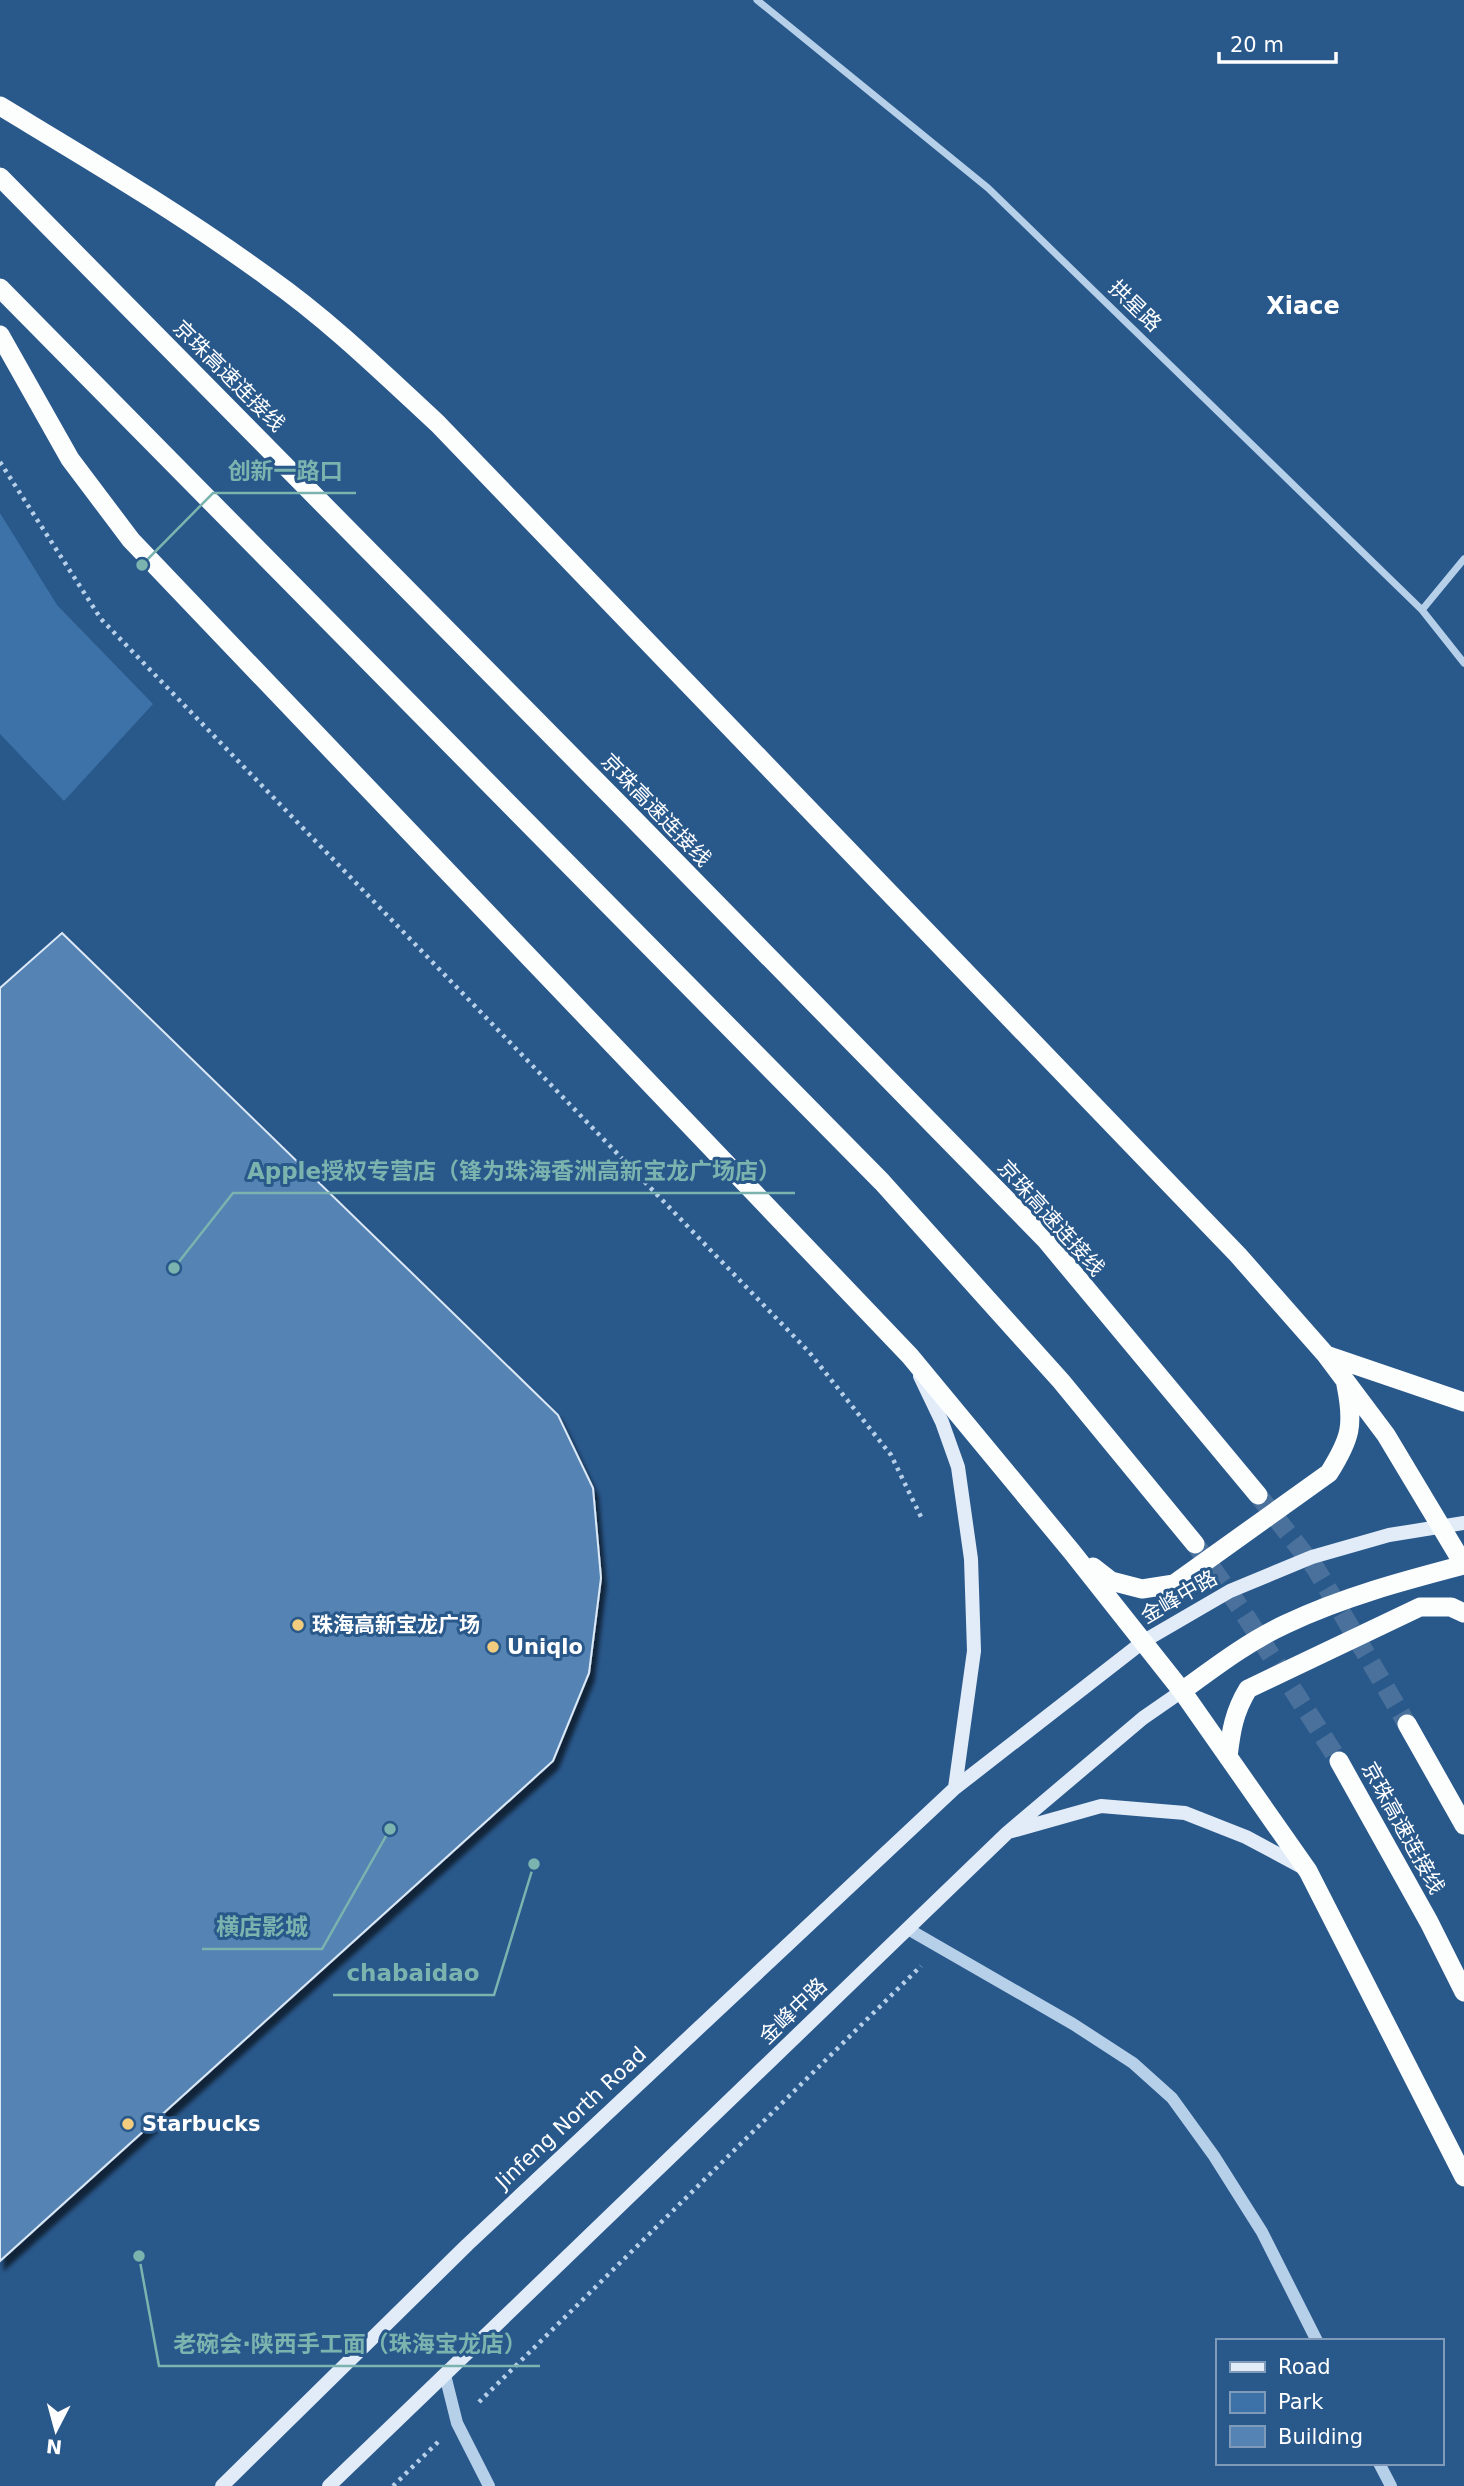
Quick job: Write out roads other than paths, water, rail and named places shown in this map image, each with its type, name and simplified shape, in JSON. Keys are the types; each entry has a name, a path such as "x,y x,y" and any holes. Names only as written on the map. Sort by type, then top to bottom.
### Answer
{"highway":[{"path":"0,106 157,201 271,279 349,342 438,424 1238,1255 1345,1380 1386,1435 1464,1565 1370,1590 1284,1625 1226,1659 1182,1691"},
{"name":"京珠高速连接线","path":"0,177 1045,1239 1258,1494"},
{"path":"0,288 882,1182 1060,1381 1195,1544"},
{"path":"0,335 70,459 131,540 910,1356 1144,1641 1308,1871 1464,2176"},
{"path":"1326,1355 1464,1402"},
{"path":"1072,1552 1111,1581 1142,1589 1174,1584 1329,1473 1346,1447 1351,1422 1345,1380"},
{"path":"1228,1757 1237,1706 1248,1689 1420,1607 1451,1607 1464,1613"},
{"path":"1407,1724 1464,1825"},
{"name":"京珠高速连接线","path":"1339,1761 1429,1922 1464,1992"}],"main road":[{"path":"910,1356 942,1422 958,1467 971,1559 974,1651 955,1788"},
{"name":"金峰中路","path":"955,1788 1144,1641 1230,1591 1312,1557 1389,1535 1464,1523"},
{"name":"金峰中路","path":"444,2375 1007,1833 1143,1718 1182,1691"},
{"name":"Jinfeng North Road","path":"222,2486 467,2245 955,1788"},
{"path":"1007,1833 1101,1806 1185,1813 1246,1837 1308,1871"},
{"path":"330,2486 444,2375"}],"street":[{"name":"拱星路","path":"757,0 988,188 1422,610 1464,663"},
{"path":"1422,610 1464,559"},
{"path":"908,1929 1073,2024 1133,2063 1172,2098 1214,2156 1262,2232 1316,2339"},
{"path":"444,2375 457,2423 489,2486"},
{"path":"1380,2465 1391,2486"}],"tunnel":[{"path":"1258,1495 1316,1569 1407,1724"},
{"path":"1195,1544 1241,1609 1339,1761"}],"place":[{"name":"创新一路口","path":"142,565"},
{"name":"Apple授权专营店（锋为珠海香洲高新宝龙广场店）","path":"174,1268"},
{"name":"珠海高新宝龙广场","path":"298,1625"},
{"name":"Uniqlo","path":"493,1647"},
{"name":"横店影城","path":"390,1829"},
{"name":"chabaidao","path":"534,1864"},
{"name":"Starbucks","path":"128,2124"},
{"name":"老碗会·陕西手工面（珠海宝龙店）","path":"139,2256"}],"district":[{"name":"Xiace","path":"1303,306"}]}
